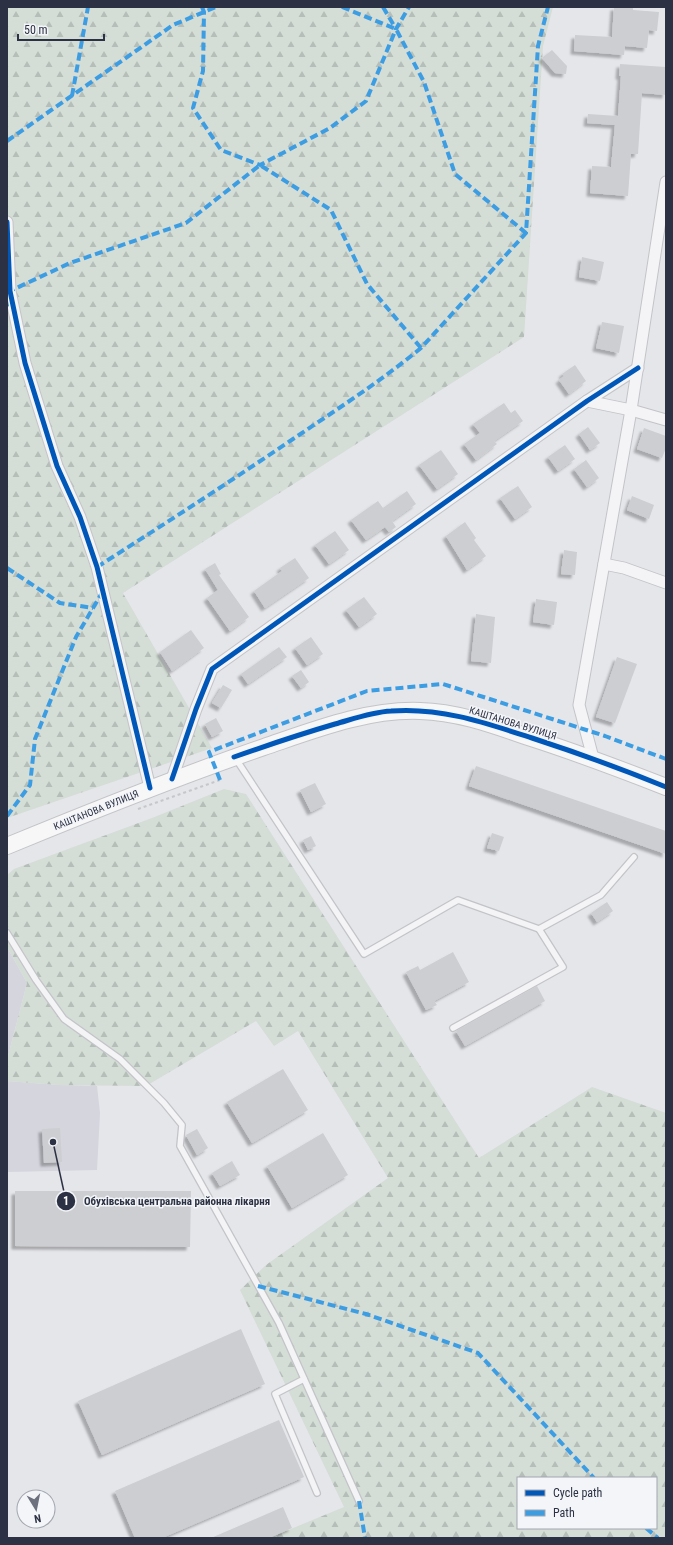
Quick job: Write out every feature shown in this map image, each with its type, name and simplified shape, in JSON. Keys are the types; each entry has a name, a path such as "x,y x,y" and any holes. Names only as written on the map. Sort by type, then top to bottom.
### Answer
{"main road":[{"name":"КАШТАНОВА ВУЛИЦЯ","path":"7,846 150,788 234,757 299,735 374,713 391,711 421,711 449,714 477,720 593,758 666,787"}],"street":[{"path":"593,758 579,705 638,368 666,182"},
{"path":"7,222 10,292 25,363 57,466 80,517 97,567 150,788"},
{"path":"172,780 196,709 212,669 587,401 638,368"},
{"path":"587,401 631,410 666,420"},
{"path":"604,564 624,568 666,583"}],"lane":[{"path":"234,757 364,954 458,900 539,929 563,967 453,1028"},
{"path":"539,929 602,895 634,856"},
{"path":"7,933 36,980 64,1019 120,1059 164,1103 182,1125 180,1146 279,1323 359,1501"},
{"path":"304,1379 275,1394 317,1493"}],"shaded area":[{"path":"7,947 27,983 7,1060"},
{"path":"7,1081 97,1086 100,1113 97,1170 7,1172"}],"green space":[{"path":"7,7 553,7 543,46 524,337 123,593 212,748 7,818"},
{"path":"224,789 246,794 479,1158 592,1087 666,1113 666,1538 269,1538 344,1507 240,1290 266,1265 388,1178 298,1031 274,1046 256,1021 146,1086 58,1085 7,1081 7,1060 27,983 7,947 7,875 14,869 152,818"}],"building":[{"path":"614,7 633,7 633,10 659,12 657,31 649,30 647,48 625,46 624,55 574,51 575,35 612,37"},
{"path":"552,50 567,66 566,74 555,73 542,58"},
{"path":"620,64 666,67 666,95 642,93 638,154 631,154 628,196 590,193 592,166 611,167 615,125 587,123 588,114 618,116 621,76 619,76"},
{"path":"582,257 604,262 600,281 579,277"},
{"path":"602,322 624,326 619,353 596,348"},
{"path":"575,365 586,381 569,394 559,380 564,376 562,374"},
{"path":"504,403 511,413 515,410 523,421 494,441 497,444 476,460 464,444 480,433 473,424"},
{"path":"588,427 600,443 590,450 579,434"},
{"path":"644,428 666,436 666,448 662,458 637,449"},
{"path":"565,445 575,459 558,471 548,457"},
{"path":"441,450 458,474 437,489 419,465"},
{"path":"586,460 599,478 587,487 574,469"},
{"path":"518,486 532,507 515,519 500,498"},
{"path":"407,491 416,504 392,521 396,527 389,532 385,527 366,540 351,520 378,501 383,508"},
{"path":"632,496 654,505 649,519 627,510"},
{"path":"465,522 476,538 474,540 486,556 467,570 446,536"},
{"path":"335,531 349,550 329,564 315,545"},
{"path":"564,550 577,552 575,575 561,574"},
{"path":"295,558 309,578 265,608 254,591 282,571 280,568"},
{"path":"215,563 221,574 219,575 249,617 230,631 207,598 218,590 205,569"},
{"path":"364,597 377,614 359,627 346,610"},
{"path":"536,599 557,602 554,625 533,622"},
{"path":"476,614 495,617 491,663 471,661"},
{"path":"191,630 204,648 172,671 160,652"},
{"path":"311,637 323,654 307,665 295,648"},
{"path":"279,647 287,657 248,684 241,674"},
{"path":"617,657 637,664 615,723 596,717"},
{"path":"301,670 309,682 301,688 292,676"},
{"path":"223,685 232,690 221,708 212,703"},
{"path":"216,718 223,731 212,737 205,724"},
{"path":"476,766 666,831 666,854 469,786"},
{"path":"315,783 326,804 311,812 300,790"},
{"path":"492,833 504,837 499,851 487,848"},
{"path":"311,836 316,846 308,850 303,840"},
{"path":"607,902 613,911 597,922 591,913"},
{"path":"453,952 469,982 434,1001 437,1005 426,1010 406,972 418,966 420,970"},
{"path":"537,986 545,1001 465,1046 456,1031"},
{"path":"283,1069 308,1110 252,1143 227,1102"},
{"path":"60,1128 62,1162 44,1163 42,1129"},
{"path":"197,1129 208,1148 197,1155 186,1135"},
{"path":"323,1133 348,1175 292,1208 267,1166"},
{"path":"232,1161 240,1175 220,1186 212,1173"},
{"path":"15,1191 191,1191 190,1247 15,1246"},
{"path":"241,1329 265,1384 102,1455 78,1401"},
{"path":"279,1420 304,1477 162,1538 135,1538 115,1491"},
{"path":"283,1507 292,1528 269,1538 211,1538"}],"marked path":[{"path":"72,96 88,7"},
{"path":"202,7 204,12 203,71 193,108 221,150 260,165 330,128 366,101 396,29 409,7"},
{"path":"7,141 173,25 216,7"},
{"path":"342,7 396,29 424,82 455,174 526,233"},
{"path":"383,7 396,29"},
{"path":"97,567 269,455 358,395 406,360 421,348 526,233 538,46 548,7"},
{"path":"7,306 10,291 70,263 186,223 260,165 331,210 367,284 421,348"},
{"path":"7,568 60,603 93,608"},
{"path":"7,816 30,785 35,739 76,637 103,591"},
{"path":"220,780 209,752 367,691 443,684 605,736 666,759"},
{"path":"258,1286 366,1314 478,1353 593,1477"},
{"path":"359,1501 365,1538"},
{"path":"647,1529 658,1538"}],"cycle path":[{"path":"7,222 10,291 25,363 57,466 80,517 97,567 150,788"},
{"path":"172,779 196,709 212,669 587,401 638,368"},
{"path":"234,757 370,714 409,710 427,711 463,717 497,727 583,755 666,787"}],"place":[{"name":"Обухівська центральна районна лікарня","path":"53,1142"}]}
